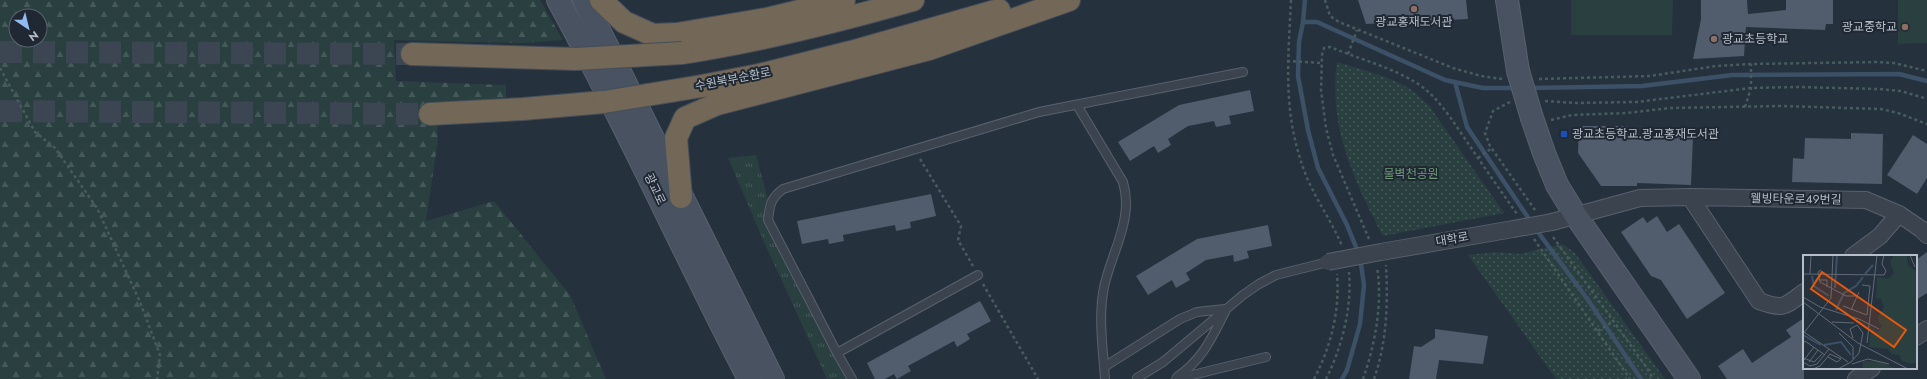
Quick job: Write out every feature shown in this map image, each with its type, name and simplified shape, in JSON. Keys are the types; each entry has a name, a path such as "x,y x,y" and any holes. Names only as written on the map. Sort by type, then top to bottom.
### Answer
{"highway":[{"path":"601,0 624,22 653,35 677,34 767,19 844,0"},
{"path":"412,54 576,59 682,53 742,44 834,23 913,0"},
{"name":"수원북부순환로","path":"430,114 523,109 604,102 702,86 759,75 851,52 987,14 1028,0"},
{"path":"681,197 676,138 684,118 717,104 929,49 1069,0"}],"main road":[{"name":"광교로","path":"558,0 626,130 700,284 749,379"},
{"name":"광교로","path":"584,0 773,379"},
{"path":"1507,0 1520,76 1536,114 1557,185 1576,216 1689,379"}],"street":[{"name":"웰빙타운로49번길","path":"1576,216 1640,198 1690,197 1866,200 1899,214 1927,235"},
{"path":"1690,197 1759,301 1775,307 1785,306 1803,293"},
{"path":"1854,255 1880,236 1899,214"},
{"name":"대학로","path":"1333,268 1378,255 1515,222 1551,227 1576,216"},
{"path":"1917,336 1927,329"},
{"path":"1856,379 1871,369"}],"lane":[{"path":"852,379 768,220 771,200 777,193 783,189 1007,120 1243,72"},
{"path":"1077,105 1123,182 1127,196 1121,235 1105,286 1101,308 1105,379"},
{"path":"1137,378 1163,362 1226,309 1259,284 1276,275 1333,268"},
{"path":"837,353 978,275"},
{"path":"1104,367 1180,319 1197,312 1226,309"},
{"path":"1175,379 1198,359 1206,349 1226,309"},
{"path":"1175,379 1266,357"}],"path":[{"path":"1291,0 1287,61 1288,106 1299,156 1308,180 1343,249"},
{"path":"1325,0 1330,16 1338,22 1453,68 1481,76 1650,76 1716,66 1878,62 1894,63 1927,71"},
{"path":"1348,54 1356,30"},
{"path":"1374,379 1384,339 1387,300 1378,255 1332,155 1326,128 1321,90 1324,48 1330,47 1402,75 1415,82 1426,91 1438,102 1478,158 1515,222"},
{"path":"1287,61 1322,63"},
{"path":"1745,107 1751,88 1751,64"},
{"path":"0,68 36,132 55,148 97,208 140,302 160,355 157,379"},
{"path":"1536,114 1575,103 1636,102 1751,88 1797,86 1901,91 1927,99"},
{"path":"1516,100 1504,104 1492,111 1485,133 1492,148 1536,212"},
{"path":"1536,114 1572,115 1626,113 1670,108 1782,106 1881,109 1898,113 1927,124"},
{"path":"1478,158 1492,148"},
{"path":"1551,227 1653,379"},
{"path":"1531,235 1630,379"},
{"path":"1363,379 1374,340 1378,312 1378,255"},
{"path":"1326,379 1337,357 1345,325 1349,292 1349,267"},
{"path":"1314,379 1327,353 1332,334 1338,291 1333,268"},
{"path":"1598,331 1613,321"}],"green space":[{"path":"0,0 540,0 563,40 524,43 394,40 396,81 506,85 506,104 469,105 436,102 438,140 426,221 494,201 570,295 606,379 0,379"},
{"path":"1571,0 1673,0 1672,35 1571,35"},
{"path":"1898,0 1927,0 1927,43 1898,44"},
{"name":"물벽천공원","path":"1337,62 1390,79 1407,87 1419,96 1430,107 1504,213 1383,236 1353,174 1340,131 1336,108 1335,86"},
{"path":"756,155 777,232 852,379 827,379 764,242 728,158"},
{"path":"1562,244 1575,253 1665,379 1556,379 1468,255 1496,252 1520,254"}],"building":[{"name":"광교홍재도서관","path":"1358,0 1466,0 1468,19 1366,24"},
{"name":"광교초등학교","path":"1701,0 1747,0 1748,14 1786,10 1786,0 1833,0 1833,24 1826,24 1825,30 1746,27 1744,56 1693,59 1701,19"},
{"path":"1250,90 1254,111 1229,116 1231,124 1216,127 1214,121 1188,126 1168,139 1171,145 1158,153 1154,146 1130,161 1118,142 1179,105"},
{"path":"1579,126 1627,126 1627,134 1693,137 1691,185 1637,183 1637,186 1601,186 1578,153"},
{"path":"1851,133 1883,134 1882,184 1792,182 1793,158 1804,159 1805,138 1851,139"},
{"path":"1913,135 1927,144 1927,178 1917,194 1887,175"},
{"path":"931,194 936,216 910,222 911,228 896,231 895,225 843,235 844,241 829,244 828,239 802,244 797,221"},
{"path":"1657,216 1667,232 1679,224 1725,293 1687,319 1661,280 1651,276 1621,232 1643,217 1647,223"},
{"path":"1268,225 1272,246 1247,251 1249,258 1234,262 1233,255 1206,260 1186,273 1190,280 1176,288 1172,280 1148,295 1136,276 1197,239"},
{"path":"1927,252 1927,293 1917,299 1917,259"},
{"path":"980,301 991,321 967,334 970,339 957,347 954,341 908,366 911,371 897,379 894,374 885,379 875,379 867,363"},
{"path":"1803,319 1804,379 1727,379 1718,366 1743,349 1752,363 1791,337 1786,330"},
{"path":"1435,329 1488,336 1483,364 1439,360 1436,379 1409,379 1414,346 1421,347 1435,338"}],"waterway":[{"path":"1305,0 1299,42 1298,76 1308,130 1318,168 1347,225 1360,257 1364,285 1360,324 1347,370 1342,379"},
{"path":"1303,22 1317,22 1445,80 1483,88 1516,88"},
{"path":"1529,88 1642,86 1732,75 1899,74 1927,81"},
{"path":"1455,82 1467,127 1531,222"},
{"path":"1535,228 1588,300 1641,379"}],"tunnel":[{"path":"0,52 412,54"},
{"path":"0,111 430,114"}],"place":[{"name":"광교홍재도서관","path":"1414,9"},
{"name":"광교중학교","path":"1905,27"},
{"name":"광교초등학교","path":"1714,39"},
{"name":"광교초등학교.광교홍재도서관","path":"1564,134"}]}
